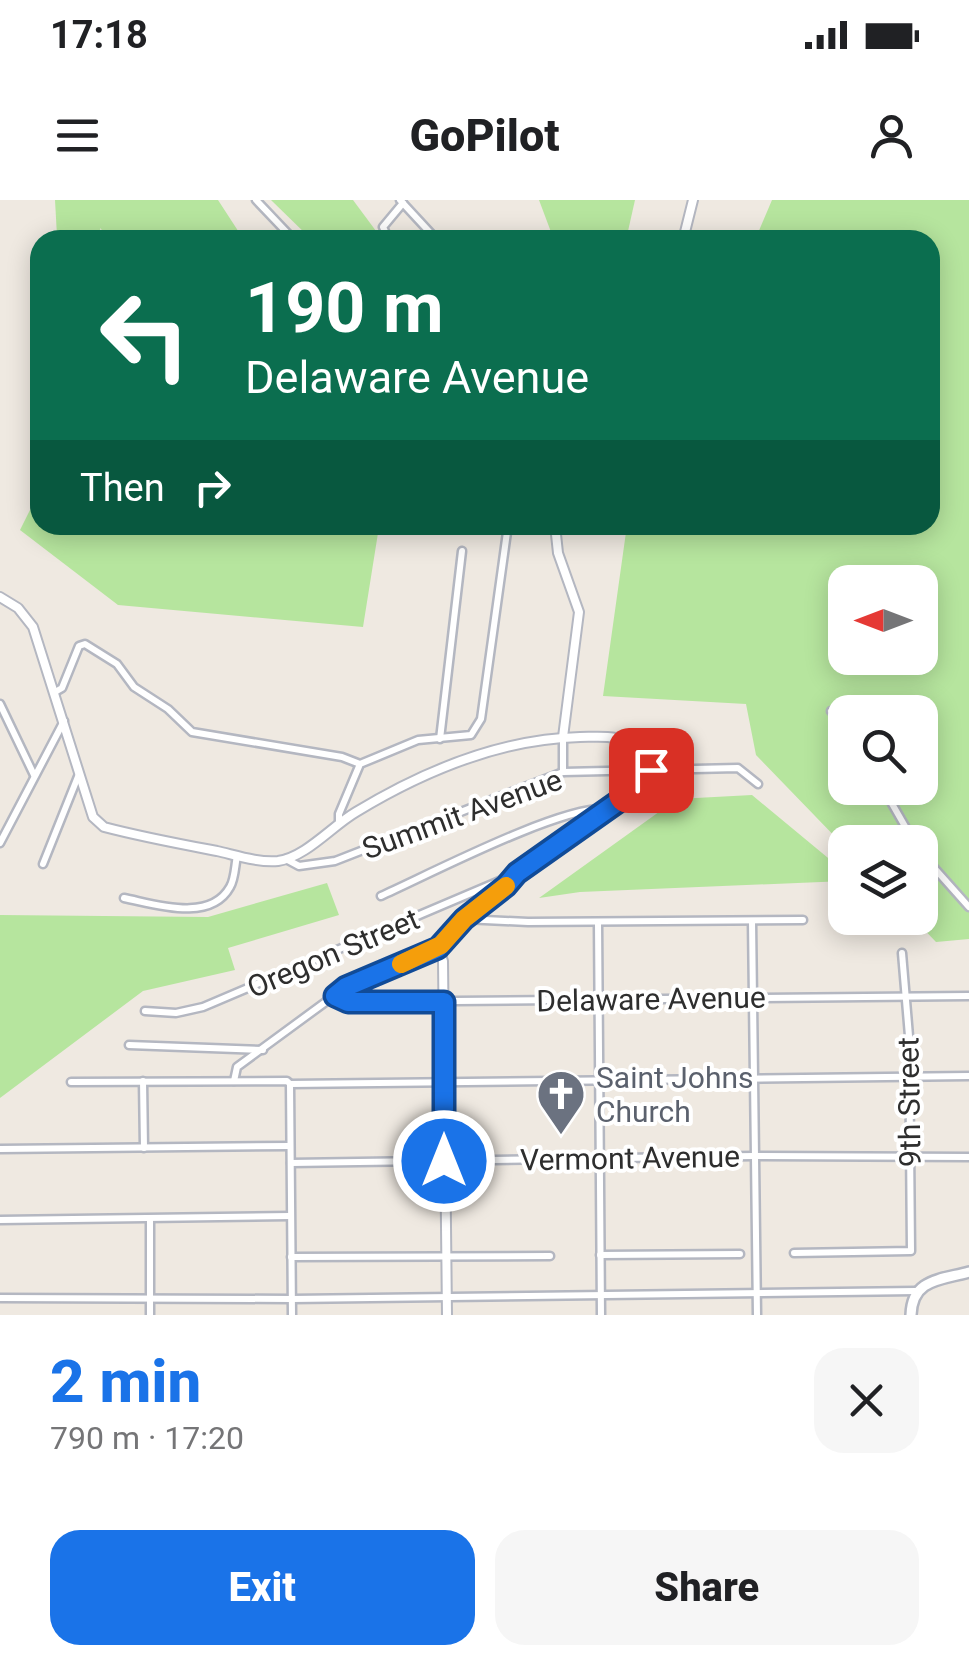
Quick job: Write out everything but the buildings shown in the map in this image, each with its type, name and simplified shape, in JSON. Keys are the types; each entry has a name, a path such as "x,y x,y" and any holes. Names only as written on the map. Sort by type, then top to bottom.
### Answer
{"main road":[{"path":"911,1315 916,1291 969,1272"}],"street":[{"path":"256,200 284,230"},
{"path":"686,230 693,200"},
{"path":"384,230 401,202 428,230"},
{"path":"55,692 62,688 79,646 85,644 117,664 134,687 192,732 342,757 360,764 418,740 471,735 482,719 507,535"},
{"path":"556,535 558,553 579,612 563,737 563,772"},
{"path":"440,739 462,552"},
{"path":"0,597 18,608 33,627 93,816 104,828 237,856 285,858 394,791 502,748 563,737 620,739 643,752 651,770 646,782 517,873 464,919 438,948 346,987 238,1067 234,1081"},
{"path":"0,704 35,776"},
{"path":"0,843 64,721"},
{"path":"338,824 360,764"},
{"name":"Summit Avenue","path":"285,858 300,866 335,862 563,772 738,768 758,784"},
{"path":"43,864 79,774"},
{"path":"381,896 550,822 582,811 610,810"},
{"path":"124,898 178,908 206,906 232,885 237,856"},
{"path":"938,872 969,907"},
{"name":"Oregon Street","path":"145,1011 176,1013 203,1007 517,873"},
{"path":"464,919 803,920"},
{"path":"752,921 756,1315"},
{"path":"598,922 601,1315"},
{"path":"438,948 443,961 447,1315"},
{"name":"9th Street","path":"794,1252 911,1250 907,998 902,954"},
{"name":"Delaware Avenue","path":"335,996 348,1002 969,996"},
{"path":"280,1038 291,1042"},
{"path":"129,1044 264,1050"},
{"path":"71,1082 969,1076"},
{"path":"143,1081 144,1148"},
{"path":"288,1082 292,1315"},
{"path":"0,1149 290,1146"},
{"name":"Vermont Avenue","path":"291,1163 969,1156"},
{"path":"0,1220 290,1216"},
{"path":"150,1220 150,1315"},
{"path":"600,1255 740,1254"},
{"path":"291,1257 550,1256"},
{"path":"0,1298 292,1299 916,1291"}],"green space":[{"path":"55,200 218,200 238,230 100,228 57,230"},
{"path":"271,200 353,200 375,230 302,230"},
{"path":"539,200 635,200 628,230 550,230"},
{"path":"772,200 969,200 969,939 936,942 929,935 938,935 938,825 828,825 828,829 756,755 746,704 603,696 626,535 940,535 940,230 759,230"},
{"path":"30,510 30,535 378,535 363,627 118,605 20,530"},
{"path":"752,795 828,858 828,882 580,892 539,898 677,799"},
{"path":"327,883 339,915 228,948 235,970 143,991 0,1098 0,915 208,917"}],"slow traffic":[{"path":"401,964 441,945 464,919 506,886"}],"place":[{"name":"Saint Johns Church","path":"561,1136"}],"route":[{"path":"444,1161 444,1002 348,1002 335,996 346,987 438,948 464,919 517,873 646,782 651,770"}]}
